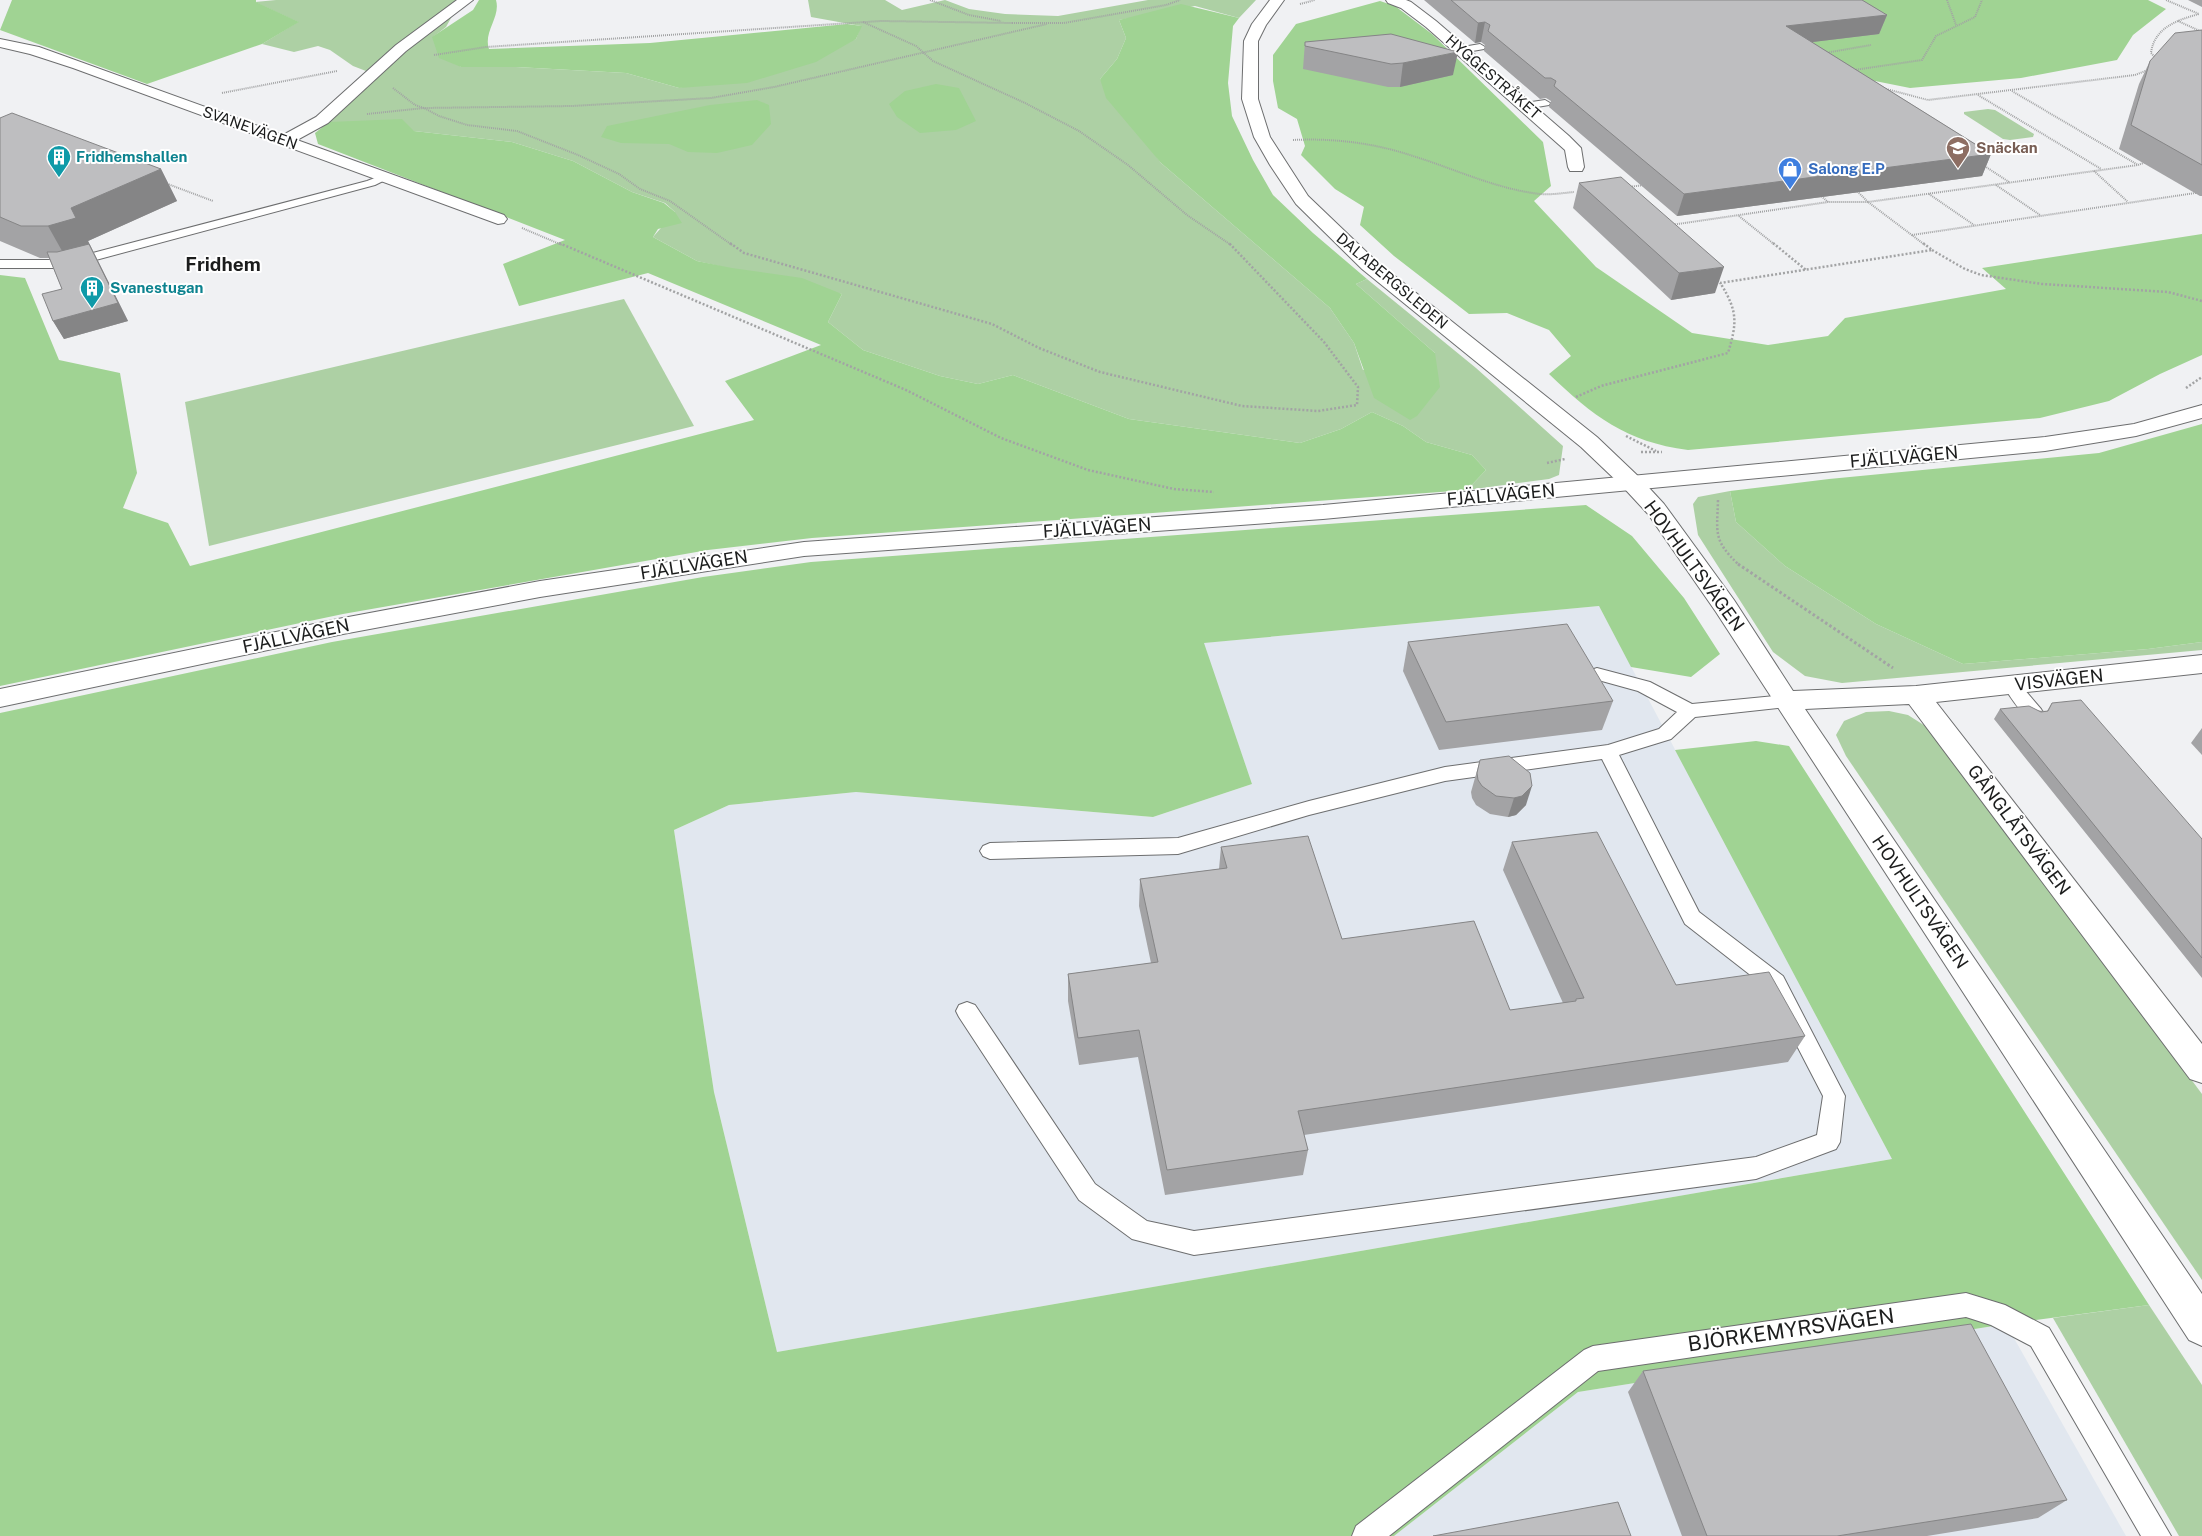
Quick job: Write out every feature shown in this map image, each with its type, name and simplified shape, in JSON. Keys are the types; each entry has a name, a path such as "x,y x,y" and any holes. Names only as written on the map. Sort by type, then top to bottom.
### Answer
{"street":[{"path":"285,140 322,120 389,62 401,48 466,0"},
{"name":"DALABERGSLEDEN","path":"1277,0 1259,24 1251,41 1250,99 1262,137 1278,165 1302,200 1369,265 1551,410 1631,482"},
{"name":"HYGGESTRÅKET","path":"1394,0 1418,14 1573,148 1576,167"},
{"name":"SVANEVÄGEN","path":"0,42 34,50 498,218"},
{"name":"FJÄLLVÄGEN","path":"0,698 343,626 531,591 804,549 1323,512 2045,444 2136,430 2202,411"},
{"name":"HOVHULTSVÄGEN","path":"1631,482 1656,510 1725,606 1786,701 2202,1327"},
{"name":"VISVÄGEN","path":"1916,695 2202,664"},
{"path":"1786,701 1916,695"},
{"name":"GÅNGLÅTSVÄGEN","path":"1916,695 2202,1069"}],"lane":[{"path":"1461,50 1480,47"},
{"path":"1525,106 1545,103"},
{"path":"0,264 50,266 66,264 371,183 385,177"},
{"path":"1597,674 1644,686 1690,711 1786,701"},
{"path":"2011,685 2035,714"},
{"path":"990,851 1178,846 1309,808 1445,774 1608,752 1665,734 1690,711"},
{"path":"967,1010 1087,1192 1141,1231 1194,1243 1756,1168 1828,1142 1834,1096 1775,982 1692,918 1608,752"},
{"name":"BJÖRKEMYRSVÄGEN","path":"1366,1536 1593,1359 1966,1305 1996,1314 2040,1337 2157,1536"}],"path":[{"path":"930,0 969,14 1012,23"},
{"path":"362,115 462,106 581,105 710,98 774,88 1047,24 1102,17 1180,0"},
{"path":"1948,0 1956,26"},
{"path":"1848,71 1922,60 1936,36 1975,17 1982,0"},
{"path":"2166,0 2199,14"},
{"path":"2161,62 2151,53 2150,47 2163,30 2177,20 2202,13"},
{"path":"2177,20 2202,32"},
{"path":"389,62 388,76 394,91 415,105 439,116 467,125 490,130 517,131 578,155 619,174 640,189 670,201 744,253 992,324 1040,348 1100,372 1242,406 1318,411 1357,405 1358,387 1324,342 1230,244 1187,215 1128,165 1079,131 1025,103 933,61 916,46 863,22"},
{"path":"177,101 389,62 486,47 863,22 1047,24"},
{"path":"1822,54 1871,45"},
{"path":"1885,89 1928,100 2135,75 2151,70"},
{"path":"2012,91 2138,165"},
{"path":"1978,95 2102,170"},
{"path":"1665,226 1828,202 1868,202 1928,194 2138,165 2152,159"},
{"path":"1977,162 2010,182"},
{"path":"2093,171 2128,202"},
{"path":"162,182 234,209 244,217"},
{"path":"1995,184 2041,215"},
{"path":"1850,186 1864,196 1868,202 1932,250 1965,269 1981,275 2042,284 2168,292 2202,301"},
{"path":"1814,190 1828,202"},
{"path":"1912,235 2202,192"},
{"path":"1928,194 1974,225"},
{"path":"1738,215 1806,270"},
{"path":"498,218 906,390 1002,438 1088,470 1174,488 1220,492"},
{"path":"1720,283 1932,250"},
{"path":"1575,397 1601,386 1728,353 1737,322 1734,304 1720,283 1713,277"},
{"path":"2183,389 2202,377"},
{"path":"1623,435 1657,451 1687,458 1713,489 1718,501 1716,536 1725,552 1742,568 1902,673 1916,695"},
{"path":"1547,463 1657,451"}],"shaded area":[{"path":"1599,606 1892,1159 777,1352 714,1092 674,830 729,805 856,792 1153,817 1252,784 1203,643"},
{"path":"2006,1324 2126,1536 1394,1536 1578,1392"}],"green space":[{"path":"12,0 256,0 256,2 299,22 262,44 147,84 0,30"},
{"path":"276,0 461,0 446,27 433,37 461,67 516,67 626,73 679,88 856,39 861,26 811,17 808,0 885,0 902,10 945,0 969,9 1005,14 1058,16 1148,0 1256,0 1239,18 1195,6 1119,20 1126,38 1117,59 1100,79 1161,163 1330,308 1354,343 1363,370 1435,353 1356,284 1367,279 1476,368 1563,446 1559,475 1549,479 1467,490 1486,470 1472,455 1426,442 1403,426 1372,412 1341,429 1300,443 1129,419 1013,375 978,384 940,376 863,350 828,322 842,294 697,261 653,237 675,212 665,203 632,192 573,161 512,142 311,122 366,71 353,66 330,50 318,46 294,52 262,44 298,22 255,2"},
{"path":"479,0 496,0 496,12 488,37 489,49 650,43 847,24 862,26 856,39 816,62 747,83 679,88 626,73 516,67 461,67 439,58 432,37 473,10"},
{"path":"1738,0 2148,0 2166,9 2133,35 2117,60 2021,78 1910,88 1860,78"},
{"path":"1380,1 1395,6 1432,34 1543,142 1551,186 1534,201 1596,267 1692,333 1768,345 1828,336 1845,318 2006,289 1982,268 2202,234 2202,355 2160,374 2109,401 2040,418 1688,450 1646,441 1628,434 1596,414 1549,374 1571,356 1549,330 1507,313 1469,314 1394,256 1360,225 1364,207 1335,189 1301,155 1305,146 1297,119 1278,108 1273,81 1273,55 1296,24"},
{"path":"1181,4 1239,18 1233,26 1228,83 1232,116 1253,160 1273,195 1313,233 1367,279 1356,284 1435,353 1440,387 1417,416 1410,420 1374,398 1354,343 1330,308 1161,163 1106,98 1100,79 1117,59 1126,38 1119,20"},
{"path":"936,84 959,88 976,121 956,130 920,133 897,117 889,104 905,91"},
{"path":"757,100 769,105 771,124 752,145 717,153 688,152 669,144 621,143 601,137 607,126 710,105"},
{"path":"1995,110 2034,134 2033,137 2003,139 1964,114 1964,112"},
{"path":"402,119 414,131 512,142 573,161 632,192 664,203 675,212 682,223 658,229 653,237 697,261 802,278 842,294 828,322 863,350 940,376 978,384 1013,375 1129,419 1300,443 1341,429 1372,412 1403,426 1426,442 1472,455 1486,470 1467,490 812,538 708,550 343,614 0,686 0,275 25,278 59,360 120,373 137,473 123,508 168,523 190,566 754,420 725,381 821,345 648,273 519,306 503,264 565,240 318,144 315,133 329,122"},
{"path":"624,299 694,426 209,546 185,402"},
{"path":"2202,424 2202,642 2148,649 1963,664 1876,624 1785,566 1736,522 1730,491 1829,479 2099,453"},
{"path":"1730,491 1736,522 1785,566 1876,624 1963,664 2148,649 2202,642 2202,650 1842,683 1805,676 1773,652 1698,535 1693,504 1698,497"},
{"path":"1586,505 1632,536 1684,598 1720,654 1691,677 1631,667 1599,606 1204,643 1252,784 1153,817 856,792 729,805 674,830 714,1092 777,1352 1892,1159 1675,750 1756,741 1789,746 2149,1305 2006,1324 1578,1392 1394,1536 0,1536 0,713 332,642 703,577 811,562"},
{"path":"1889,711 1908,715 1930,729 2202,1094 2202,1280 1846,756 1836,735 1844,721 1866,712"},
{"path":"2149,1305 2202,1385 2202,1536 2179,1536 2053,1318"}],"building":[{"path":"1451,0 1862,0 1887,15 1786,26 1991,154 1684,194 1554,86 1556,81 1551,78 1545,78 1488,31 1490,25 1485,22 1478,23"},
{"path":"2202,30 2202,165 2131,125 2150,61 2175,33"},
{"path":"1391,34 1458,52 1391,64 1305,46 1305,42"},
{"path":"12,113 161,169 71,208 76,218 48,226 21,226 0,217 0,118"},
{"path":"1621,177 1724,267 1679,273 1579,183"},
{"path":"89,244 118,303 53,321 42,294 62,289 47,252 57,252"},
{"path":"1567,624 1613,701 1446,722 1408,642"},
{"path":"2081,700 2202,839 2202,958 2000,709 2029,706 2041,712 2048,711 2052,703"},
{"path":"1509,756 1530,773 1532,786 1522,796 1514,798 1496,796 1482,786 1478,780 1477,773 1480,760"},
{"path":"1597,832 1676,985 1769,972 1805,1036 1298,1111 1308,1150 1167,1170 1139,1030 1078,1038 1068,974 1158,962 1140,879 1227,868 1221,847 1308,836 1342,939 1474,921 1510,1010 1576,1001 1576,999 1584,998 1512,842"},
{"path":"1971,1324 2067,1500 1837,1536 1707,1536 1643,1371"},
{"path":"1618,1502 1631,1536 1433,1536"}],"place":[{"name":"Snäckan","path":"1958,169"},
{"name":"Fridhemshallen","path":"59,178"},
{"name":"Salong E.P","path":"1790,190"},
{"name":"Svanestugan","path":"92,309"}],"district":[{"name":"Fridhem","path":"223,264"}]}
